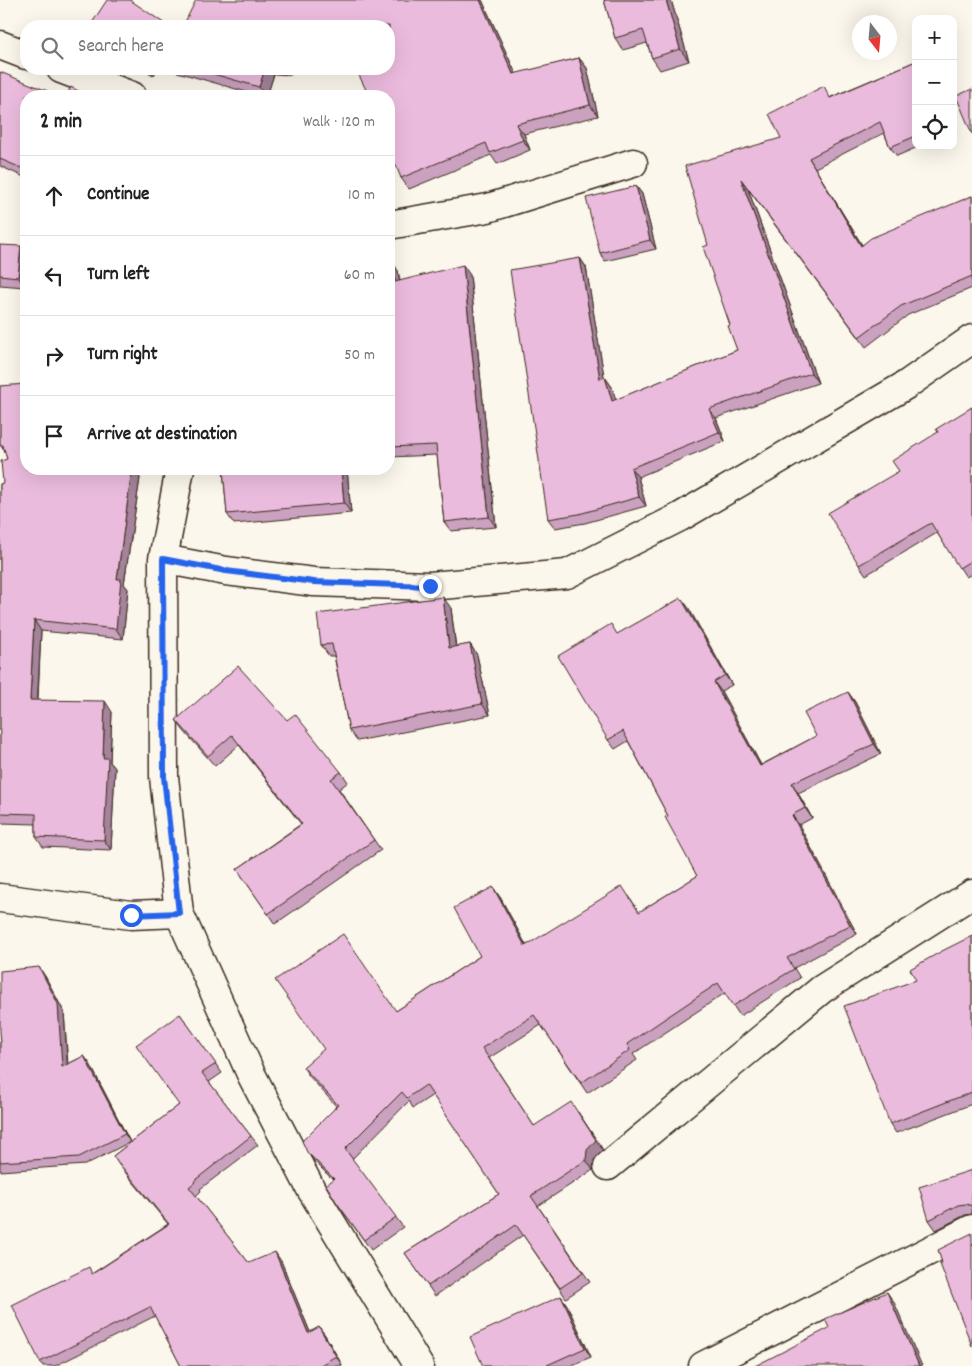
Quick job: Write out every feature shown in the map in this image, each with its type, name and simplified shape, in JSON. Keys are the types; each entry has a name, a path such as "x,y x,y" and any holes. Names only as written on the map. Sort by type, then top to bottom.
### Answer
{"street":[{"path":"0,45 20,53"},
{"path":"77,75 116,90"},
{"path":"395,224 488,208 633,163"},
{"path":"163,559 226,571 314,582 430,586 567,574 680,517 906,385 972,339"},
{"path":"179,475 163,559 164,777 179,913 250,1074 308,1183 420,1366"},
{"path":"608,1166 822,989 972,894"},
{"path":"0,898 131,915 179,913"},
{"path":"704,1366 972,1229"}],"building":[{"path":"107,0 130,0 159,20 94,20"},
{"path":"196,0 480,0 513,74 579,58 590,105 516,124 523,140 490,153 486,143 401,178 395,163 395,90 366,90 359,75 395,75 395,20 186,20"},
{"path":"604,0 666,0 680,49 652,58 643,30 615,38"},
{"path":"912,63 912,138 890,147 880,122 809,158 861,246 871,238 972,196 972,276 901,306 859,337 741,179 811,373 709,409 719,432 631,468 639,497 579,514 548,519 510,270 580,258 600,379 605,377 612,401 737,350 703,247 708,245 685,166 781,138 769,114 824,86 830,98"},
{"path":"0,72 45,90 20,90 20,167 0,159"},
{"path":"217,75 263,75 259,87"},
{"path":"972,89 972,134 957,98 957,96"},
{"path":"636,186 650,240 600,253 586,198"},
{"path":"0,245 20,246 18,277 0,275"},
{"path":"463,265 489,517 444,522 436,445 395,447 395,282"},
{"path":"20,384 20,475 131,475 117,579 121,579 116,629 34,620 30,700 105,701 103,758 108,758 104,840 36,837 36,814 0,813 0,484 3,483 1,461 7,459 3,445 0,445 0,386"},
{"path":"972,407 972,560 959,568 931,523 859,565 828,513 899,471 892,461 938,432 936,429"},
{"path":"224,475 342,475 344,503 227,514"},
{"path":"443,597 449,648 470,644 482,704 349,730 332,644 321,645 317,614"},
{"path":"681,598 725,675 714,682 760,766 816,736 804,713 848,692 874,744 792,783 805,808 792,815 850,925 787,958 794,969 733,1006 718,983 627,1044 630,1050 581,1083 534,1015 482,1048 534,1126 571,1102 596,1140 587,1150 586,1160 531,1196 583,1273 560,1288 516,1225 428,1286 405,1253 499,1194 426,1085 407,1098 402,1092 345,1149 396,1217 364,1240 326,1185 334,1179 307,1152 302,1141 338,1105 303,1067 324,1049 275,980 343,934 396,1011 480,956 454,908 493,887 525,946 622,886 639,912 697,876 665,817 668,816 623,731 608,740 558,656 611,624 617,634"},
{"path":"238,666 287,720 295,714 341,772 331,779 374,840 268,914 237,869 302,824 232,735 208,756 176,720"},
{"path":"972,936 972,1092 890,1124 844,1006 916,980 910,969"},
{"path":"39,967 58,1004 62,1067 84,1056 125,1134 79,1157 0,1162 0,971"},
{"path":"180,1014 216,1064 202,1073 251,1136 189,1187 249,1263 275,1252 308,1333 319,1327 336,1356 319,1366 181,1366 150,1307 40,1362 12,1305 89,1267 92,1274 169,1224 113,1156 179,1105 136,1045"},
{"path":"972,1170 972,1206 966,1204 958,1205 929,1220 919,1187"},
{"path":"972,1233 972,1346 940,1264 942,1263 938,1250"},
{"path":"887,1292 919,1366 755,1366 829,1328 825,1319"},
{"path":"561,1296 585,1348 545,1366 483,1366 470,1337"}],"route":[{"path":"131,915 179,913 164,777 163,559 226,571 314,582 430,586"}]}
